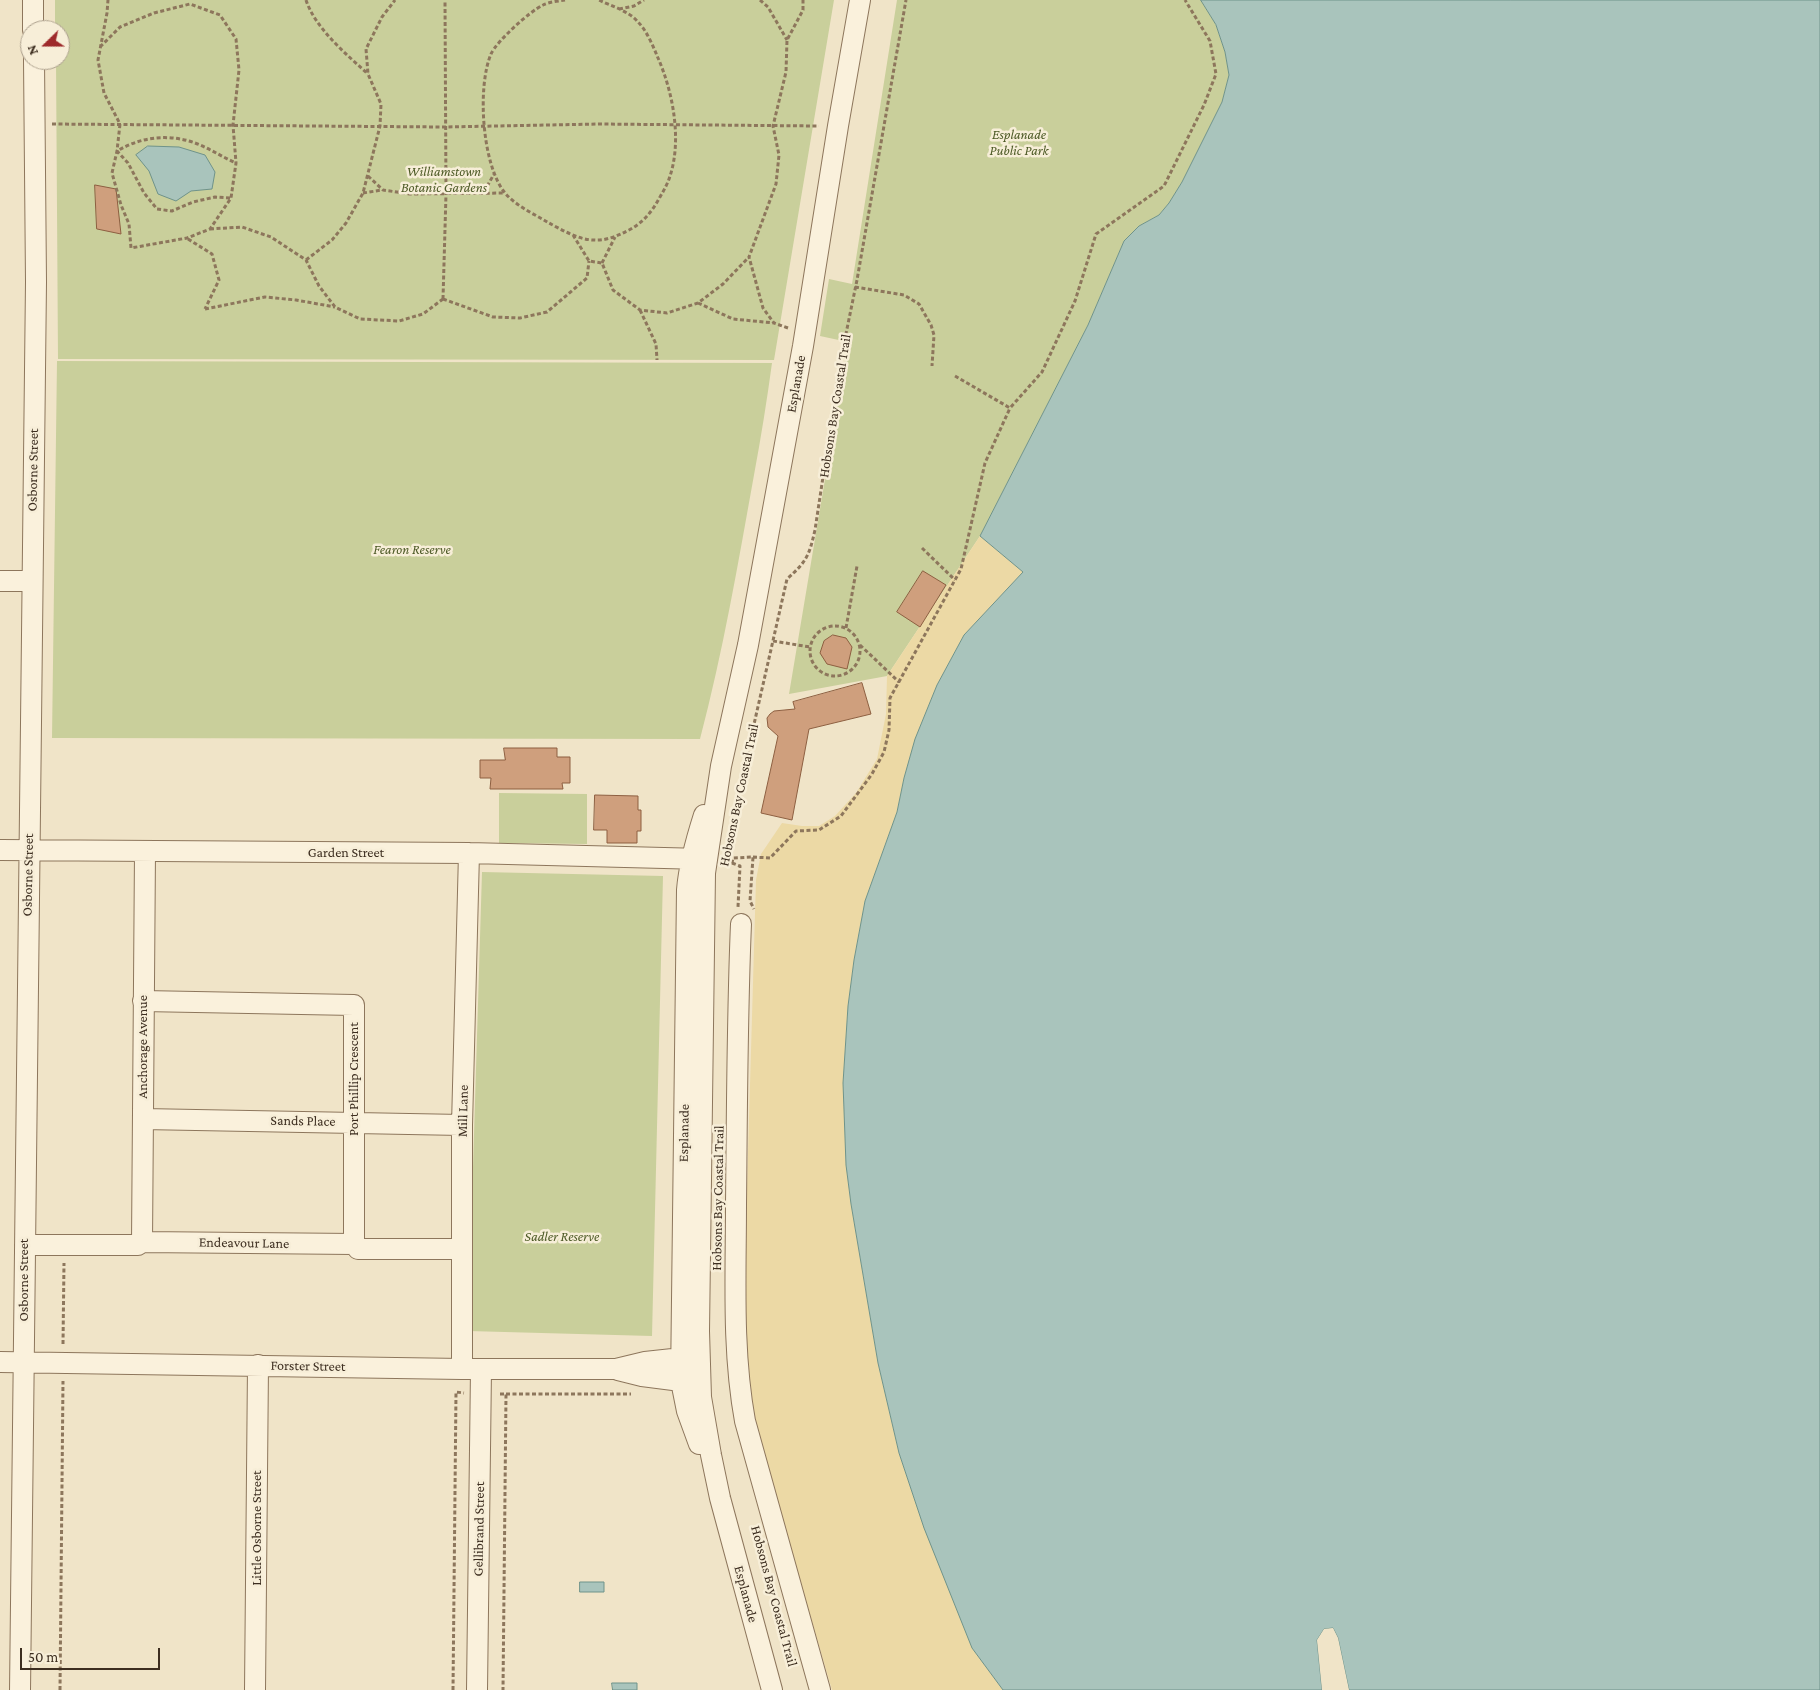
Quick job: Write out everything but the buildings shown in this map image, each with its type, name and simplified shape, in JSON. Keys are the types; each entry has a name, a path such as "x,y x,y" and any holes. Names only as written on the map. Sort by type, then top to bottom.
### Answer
{"street":[{"path":"33,0 33,20"},
{"name":"Esplanade","path":"772,1690 720,1498 687,1411 688,874 711,859 694,846 721,766 750,636 805,335 860,0"},
{"name":"Osborne Street","path":"20,1690 28,850 36,282 34,70"},
{"path":"0,581 32,581"},
{"name":"Garden Street","path":"0,850 469,854 711,859"},
{"name":"Anchorage Avenue","path":"142,1242 145,852"},
{"name":"Mill Lane","path":"469,854 462,1125 461,1250 471,1369"},
{"name":"Hobsons Bay Coastal Trail","path":"748,918 738,1008 736,1332 738,1385 745,1421 820,1690"},
{"name":"Port Phillip Crescent","path":"143,1001 354,1005 354,1244"},
{"name":"Sands Place","path":"143,1119 462,1125"},
{"name":"Endeavour Lane","path":"24,1245 138,1245 142,1242 354,1244 358,1249 461,1250"},
{"name":"Forster Street","path":"0,1362 471,1369 616,1369 645,1362 686,1367"},
{"name":"Little Osborne Street","path":"255,1690 258,1365"},
{"name":"Gellibrand Street","path":"471,1369 477,1690"}],"path":[{"path":"108,0 98,60 104,93 120,124 118,151 112,173 121,205 129,224 130,248 188,238 210,229 242,227 271,237 306,260 319,286 335,307"},
{"path":"306,0 310,12 338,46 368,74"},
{"path":"306,260 332,240 346,223 363,193 380,126 381,104 368,74 366,49 382,17 395,0"},
{"path":"443,299 446,194 445,0"},
{"path":"565,0 544,4 515,25 491,53 485,83 485,138 494,174 505,193 526,210 573,234 594,240 616,237 639,225 655,207 670,176 674,151 675,124 670,91 652,44 638,21 619,9 599,0"},
{"path":"619,9 634,6 644,0"},
{"path":"760,0 768,7 787,40"},
{"path":"640,310 667,313 698,304 723,284 749,257 776,184 779,155 773,126 786,72 787,40 803,10 803,0"},
{"name":"Hobsons Bay Coastal Trail","path":"736,806 787,580 799,569 809,555 815,530 841,358 856,287 906,0"},
{"path":"732,863 733,858 770,858 796,831 820,830 841,816 872,774 884,752 889,730 890,698 961,568 985,463 1010,408 1042,372 1076,302 1096,234 1164,186 1204,106 1216,74 1210,40 1185,0"},
{"path":"100,47 120,28 154,13 190,4 220,15 236,39 239,70 233,125 236,163 231,198 210,229"},
{"path":"34,124 445,127 675,124 838,126"},
{"path":"118,151 132,142 149,138 168,138 189,141 236,163"},
{"path":"118,151 128,163 144,193 157,208 172,211 193,202 215,197 231,198"},
{"path":"484,192 494,174"},
{"path":"368,176 383,190"},
{"path":"363,193 383,190 410,194 505,193"},
{"path":"443,299 493,317 520,318 547,312 587,278 589,261 573,234"},
{"path":"602,263 616,237"},
{"path":"188,238 212,254 220,280 205,309 264,297 335,307 360,319 399,321 423,314 443,299"},
{"path":"749,257 763,308 774,323"},
{"path":"589,261 602,263"},
{"path":"602,263 613,290 640,310 656,344 657,360"},
{"path":"856,287 904,295 919,304 934,335 932,366"},
{"path":"698,304 732,319 774,323 805,335"},
{"path":"955,376 1010,408"},
{"path":"922,548 955,580"},
{"path":"846,628 857,566"},
{"path":"860,646 858,663 853,670 841,676 833,677 819,672 810,657 810,647 817,633 833,626 846,628 855,636 860,646 899,682"},
{"path":"773,641 810,647"},
{"path":"748,918 753,857"},
{"path":"711,859 740,866 738,908 748,918"},
{"path":"60,1690 64,1245"},
{"path":"506,1394 636,1394"}],"green space":[{"name":"Williamstown Botanic Gardens","path":"55,0 834,0 774,360 58,359 56,70 70,70 70,20 55,20"},
{"name":"Esplanade Public Park","path":"897,0 1201,0 1216,25 1225,52 1229,75 1222,102 1182,182 1159,215 1139,226 1124,241 1088,325 980,536 887,676 789,694 848,342 820,336 829,279 852,284"},
{"name":"Fearon Reserve","path":"57,361 772,363 730,608 700,739 52,738"},
{"path":"499,793 587,794 587,844 499,843"},
{"name":"Sadler Reserve","path":"482,872 663,876 652,1336 468,1331"}],"sand":[{"path":"980,536 1023,572 964,635 937,685 916,739 904,778 897,812 865,901 848,1006 843,1083 846,1165 851,1204 878,1363 899,1453 972,1648 1003,1690 832,1690 753,1420 743,1324 756,880 761,854 782,823 819,826 835,816 856,793 877,759 886,714 887,676"}],"water":[{"path":"1201,0 1820,0 1820,1690 1349,1690 1338,1638 1333,1628 1324,1629 1317,1640 1322,1690 1003,1690 972,1648 924,1528 899,1453 878,1363 846,1165 843,1083 848,1006 854,960 865,901 897,812 915,739 937,685 964,635 1023,572 980,536 1088,325 1124,241 1139,226 1159,215 1169,203 1182,182 1222,102 1229,75 1225,52 1216,25"},
{"path":"148,146 179,147 205,155 215,172 212,189 191,191 176,201 158,194 149,171 136,155"},
{"path":"580,1582 604,1582 604,1592 580,1592"},
{"path":"612,1683 637,1683 637,1690 613,1690"}],"pier":[{"path":"1333,1628 1338,1638 1349,1690 1346,1690 1336,1639 1332,1631 1325,1631 1319,1640 1324,1690 1322,1690 1317,1640 1324,1629"}]}
